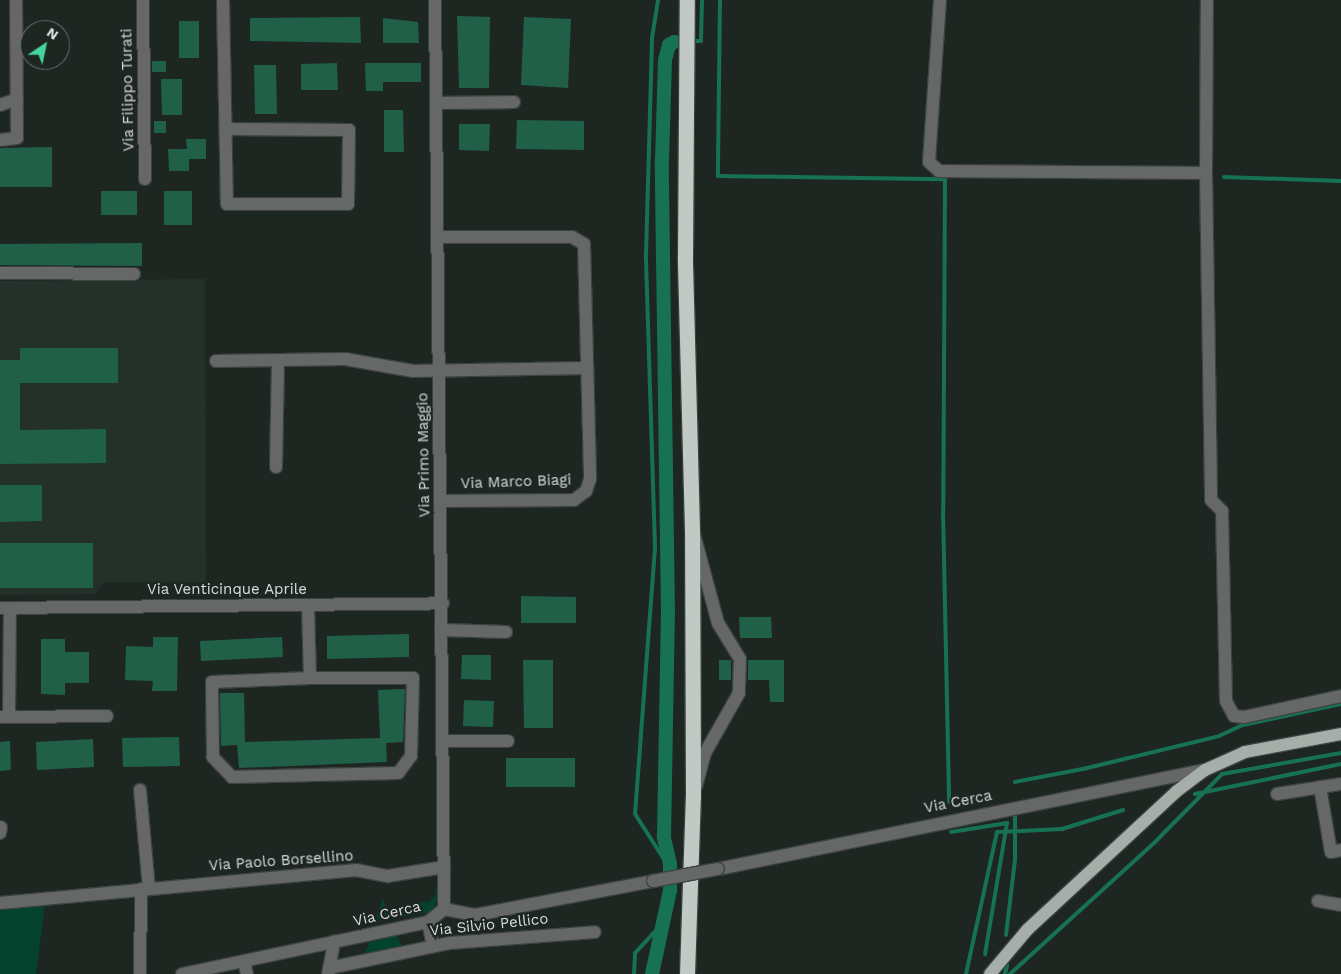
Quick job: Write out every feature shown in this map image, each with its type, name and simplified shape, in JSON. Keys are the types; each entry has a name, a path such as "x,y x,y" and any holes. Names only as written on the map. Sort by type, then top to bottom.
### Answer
{"highway":[{"path":"687,0 685,257 692,530 693,796 687,974"}],"main road":[{"path":"990,974 1028,930 1177,791 1205,770 1244,752 1341,734"}],"street":[{"path":"0,140 17,138 16,0"},
{"name":"Via Filippo Turati","path":"143,0 145,179"},
{"path":"223,0 228,129 227,204 348,204 348,130 228,129"},
{"name":"Via Primo Maggio","path":"435,0 442,501 444,909"},
{"path":"940,0 929,162 939,171 1206,173"},
{"path":"1207,0 1206,173 1211,500 1222,511 1226,701 1234,716 1244,717 1341,696"},
{"path":"0,105 17,99"},
{"path":"436,103 514,102"},
{"name":"Via Marco Biagi","path":"438,237 572,237 584,244 590,478 586,491 574,500 442,501"},
{"path":"0,273 134,274"},
{"path":"216,361 345,359 413,371 439,367 587,368"},
{"path":"276,467 278,360"},
{"path":"692,530 718,624 740,659 739,693 705,753 693,796"},
{"name":"Via Venticinque Aprile","path":"5,716 5,608 443,603"},
{"path":"308,606 310,678"},
{"path":"443,630 506,632"},
{"path":"310,678 413,678 411,756 398,773 232,777 213,758 212,682 310,678"},
{"path":"5,716 107,716"},
{"path":"444,741 508,741"},
{"name":"Via Cerca","path":"182,974 428,922 444,909 476,915 718,869 1205,770"},
{"path":"1277,794 1341,784"},
{"path":"1320,787 1331,852 1341,850"},
{"path":"140,790 145,888 140,974"},
{"name":"Via Paolo Borsellino","path":"0,903 145,888 356,870 388,876 444,867"},
{"path":"1318,901 1341,905"},
{"path":"428,922 433,946"},
{"name":"Via Silvio Pellico","path":"329,971 433,946 594,932"},
{"path":"329,971 334,942"},
{"path":"244,961 247,974"}],"shaded area":[{"path":"205,279 206,582 104,582 95,594 0,595 0,281"}],"green space":[{"path":"436,886 438,890 437,901 431,912 375,921 383,898 386,908 398,911 414,903 429,902 435,896"},
{"path":"45,904 36,974 0,974 0,908"},
{"path":"397,936 402,946 365,954 369,942"}],"building":[{"path":"457,16 490,17 489,88 459,88"},
{"path":"360,17 361,43 250,41 250,18"},
{"path":"524,17 571,19 568,88 521,85"},
{"path":"383,18 418,22 419,43 383,43"},
{"path":"179,21 199,21 199,58 179,58"},
{"path":"152,61 166,61 166,72 152,72"},
{"path":"337,63 338,90 301,90 301,64"},
{"path":"365,63 421,63 421,82 383,82 383,91 366,91"},
{"path":"254,65 276,65 277,114 255,114"},
{"path":"161,79 182,79 182,115 162,115"},
{"path":"384,110 403,110 404,152 384,152"},
{"path":"517,120 584,121 584,150 516,149"},
{"path":"154,121 166,121 166,133 154,133"},
{"path":"459,124 490,124 489,151 459,150"},
{"path":"186,139 206,139 206,159 189,159 189,171 169,171 168,149 187,149"},
{"path":"52,147 52,187 0,187 0,148"},
{"path":"101,191 137,191 137,215 101,215"},
{"path":"164,191 192,191 192,225 164,225"},
{"path":"142,243 142,266 0,265 0,244"},
{"path":"20,348 118,348 118,383 20,383 20,430 106,429 106,463 0,464 0,360 20,360"},
{"path":"0,485 42,485 42,521 0,522"},
{"path":"0,543 93,543 93,588 0,588"},
{"path":"521,596 576,597 576,623 521,623"},
{"path":"739,617 771,617 772,638 740,638"},
{"path":"409,634 409,657 327,659 327,636"},
{"path":"153,637 178,637 177,691 152,691 153,681 125,680 126,646 153,647"},
{"path":"282,637 283,657 201,661 200,641"},
{"path":"41,639 65,639 65,652 89,652 89,683 65,683 65,695 41,694"},
{"path":"462,655 491,655 491,680 461,679"},
{"path":"523,660 553,660 553,728 524,728"},
{"path":"719,660 731,660 731,680 719,680"},
{"path":"748,660 784,660 784,702 770,702 769,680 748,680"},
{"path":"405,689 403,742 386,743 387,762 239,768 237,745 221,746 220,693 244,693 245,742 380,738 378,690"},
{"path":"464,700 494,701 493,727 463,726"},
{"path":"179,737 180,766 123,767 122,738"},
{"path":"93,739 94,767 37,770 36,742"},
{"path":"10,741 11,770 0,771 0,742"},
{"path":"506,758 575,758 575,787 506,787"}],"waterway":[{"path":"634,974 635,953 657,929 665,893 667,864 635,814 655,547 646,255 652,38 658,0"},
{"path":"696,41 701,41 702,0"},
{"path":"720,0 718,176 945,179 943,510 949,802"},
{"path":"652,974 670,890 670,864 664,837 668,614 662,161 665,60 669,45 674,42"},
{"path":"1224,177 1341,181"},
{"path":"1015,782 1083,769 1219,736 1243,725 1341,704"},
{"path":"1010,974 1156,841 1222,774 1341,753"},
{"path":"1195,794 1341,764"},
{"path":"966,974 997,832 1062,829 1123,810"},
{"path":"1006,935 1015,860 1015,815"},
{"path":"951,832 1007,823 985,954"},
{"path":"1005,974 1007,965"}]}
